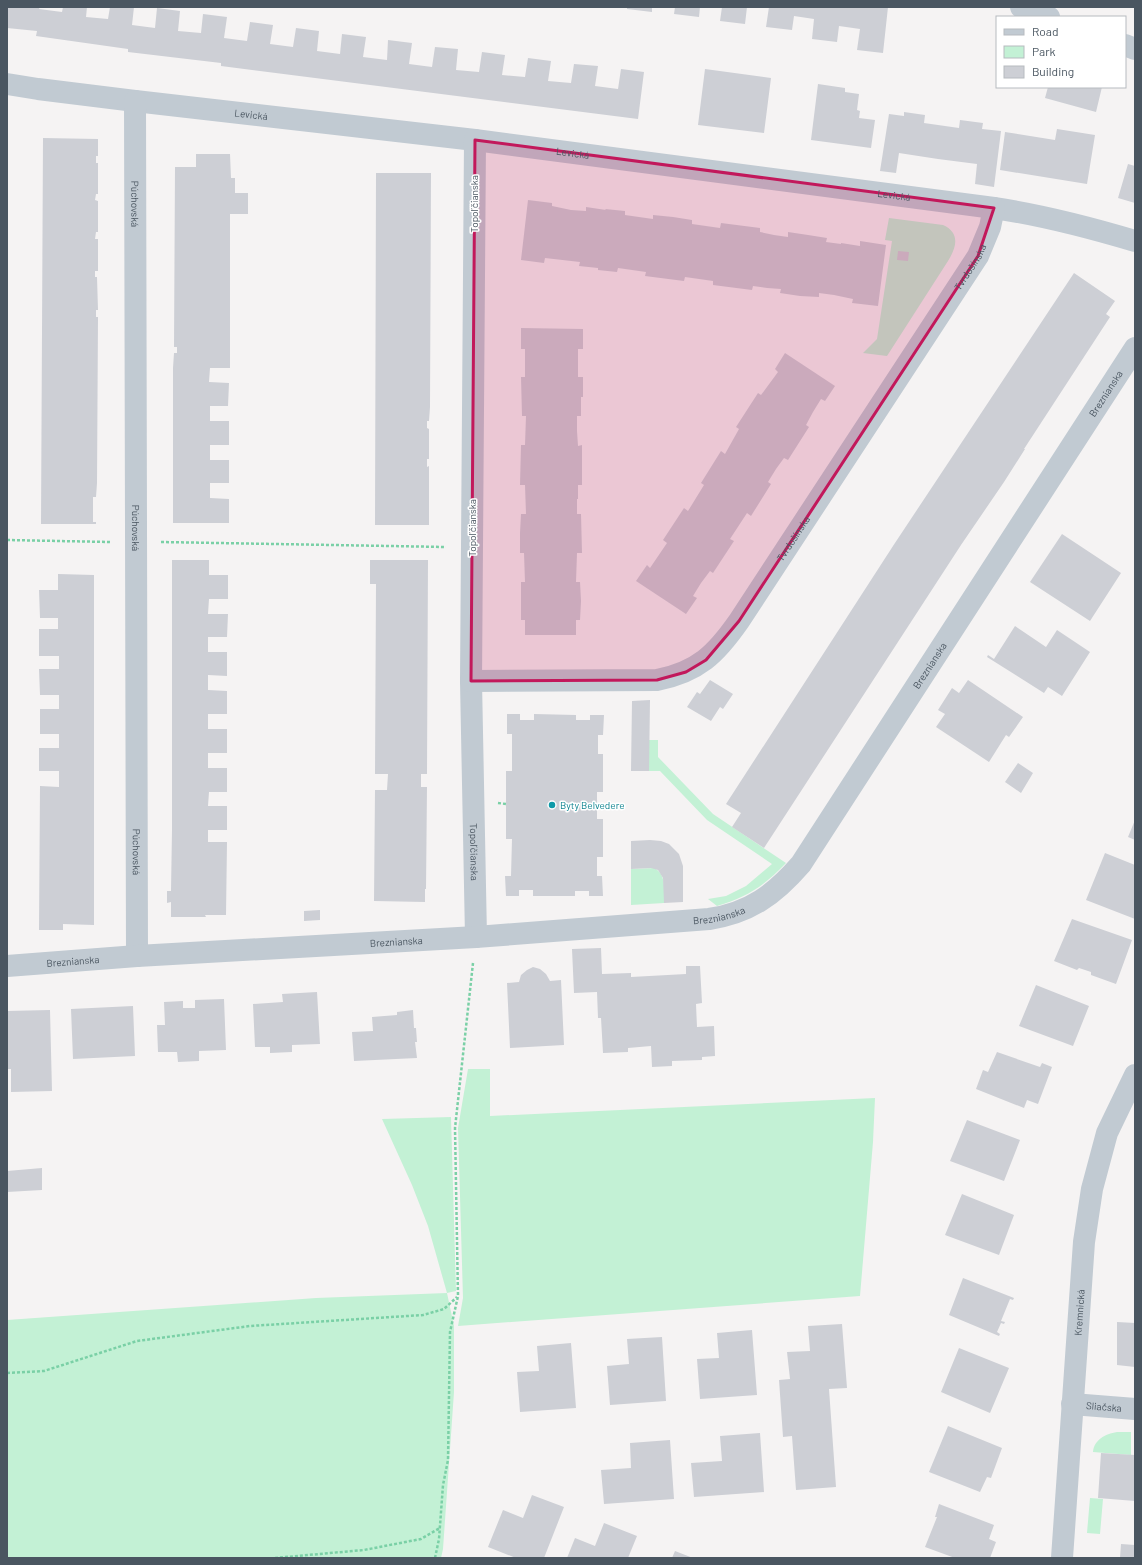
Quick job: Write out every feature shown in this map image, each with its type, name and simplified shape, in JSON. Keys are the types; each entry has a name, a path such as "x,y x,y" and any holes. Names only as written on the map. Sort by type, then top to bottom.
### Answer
{"street":[{"path":"1021,7 1046,16"},
{"name":"Levická","path":"7,84 135,101 475,140 994,208 1038,215 1099,230 1135,241"},
{"name":"Púchovská","path":"135,101 137,956"},
{"name":"Topoľčianska","path":"475,140 471,681 475,927"},
{"name":"Tvrdošínska","path":"471,681 657,680 674,677 686,672 706,660 726,639 739,621 978,256 990,227 994,208"},
{"name":"Breznianska","path":"7,966 475,927 722,917 755,905 772,894 801,864 1135,348"},
{"name":"Kremnická","path":"1062,1558 1084,1242 1092,1189 1107,1133 1135,1075"},
{"name":"Sliačska","path":"1072,1404 1135,1409"}],"path":[{"path":"7,540 472,547"},
{"path":"435,1558 440,1527 443,1485 448,1460 450,1332 458,1296 454,1128 475,927"},
{"path":"7,1373 44,1371 144,1340 250,1326 424,1315 444,1308 458,1296"},
{"path":"275,1558 364,1550 420,1539 440,1527"}],"highlighted area":[{"path":"475,140 994,208 978,256 739,621 706,660 686,672 657,680 471,681"}],"green space":[{"path":"889,218 943,225 949,228 955,236 955,246 948,261 887,356 863,353 877,339 892,241 885,240"},
{"path":"649,740 658,740 658,757 713,814 786,863 770,878 746,895 717,906 708,899 726,896 746,886 772,864 707,820 660,771 649,771"},
{"path":"654,868 661,874 663,879 664,903 631,905 631,869"},
{"path":"468,1069 490,1069 490,1116 875,1098 873,1142 860,1296 458,1326 463,1298 458,1128"},
{"path":"451,1117 456,1291 447,1293 428,1226 412,1185 382,1119"},
{"path":"447,1293 454,1326 454,1392 443,1549 441,1558 7,1558 7,1320 316,1298"},
{"path":"1117,1432 1131,1432 1131,1455 1093,1452 1095,1444 1101,1438 1108,1434"},
{"path":"1090,1498 1103,1499 1100,1534 1087,1533"}],"building":[{"path":"7,7 40,7 39,9 62,12 63,7 87,7 86,17 108,19 110,7 134,7 132,25 155,28 157,8 180,11 178,31 201,33 203,14 227,17 224,38 247,41 250,22 273,25 270,44 293,47 296,28 319,31 317,51 340,54 342,34 366,37 363,57 387,60 388,40 412,43 409,64 432,67 435,47 458,49 456,70 479,72 482,52 505,55 502,75 525,77 528,58 551,61 548,81 571,83 574,64 598,66 595,86 618,89 621,69 644,72 638,119 221,66 221,63 128,52 128,49 36,36 37,31 7,28"},
{"path":"627,7 652,7 652,12 627,9"},
{"path":"675,7 700,7 699,17 674,14"},
{"path":"722,7 747,7 745,24 720,21"},
{"path":"769,7 888,7 883,53 857,50 860,29 839,26 837,42 812,39 814,19 794,16 792,30 766,27"},
{"path":"705,69 771,78 764,133 698,125"},
{"path":"818,84 845,88 845,92 859,94 857,110 860,111 859,118 875,120 871,148 811,140"},
{"path":"1048,88 1102,88 1096,112 1045,98"},
{"path":"904,112 925,115 924,123 959,128 960,120 983,123 982,129 1001,131 994,187 975,184 977,164 899,153 896,173 880,171 889,114 904,116"},
{"path":"1057,129 1095,135 1087,184 1000,170 1005,132 1055,140"},
{"path":"43,138 98,139 98,156 96,156 96,163 98,163 98,194 96,194 95,200 98,201 98,232 96,232 95,239 98,239 98,271 95,271 95,277 97,277 98,310 96,310 96,317 98,317 97,483 96,497 93,497 93,522 96,522 96,524 41,524"},
{"path":"196,154 230,154 231,178 235,178 235,193 248,193 248,214 230,214 230,368 210,368 209,382 229,383 228,406 210,406 210,421 229,421 229,445 210,445 210,460 229,460 229,483 210,483 210,498 229,499 229,523 173,523 173,368 174,353 177,353 177,347 174,347 175,167 196,167"},
{"path":"1128,164 1135,166 1135,203 1118,198"},
{"path":"376,173 431,173 430,407 429,421 427,421 427,428 429,429 429,459 427,459 427,467 429,466 429,525 375,525"},
{"path":"528,200 552,203 552,206 571,210 586,211 586,207 625,211 625,215 653,219 653,215 673,217 692,220 692,224 720,228 721,223 760,228 760,232 774,235 788,237 788,232 827,238 826,242 841,244 860,246 860,241 886,245 878,306 852,303 853,299 819,293 819,297 800,296 780,293 781,289 753,286 752,290 713,285 713,281 685,277 684,281 645,276 646,272 618,268 617,272 598,270 598,268 579,266 580,262 545,258 544,263 521,260"},
{"path":"898,251 909,252 908,261 897,260"},
{"path":"1074,273 1115,301 1106,314 1110,317 1004,482 961,545 764,848 732,827 741,813 726,804 893,546"},
{"path":"521,328 583,329 583,349 578,349 578,377 583,377 581,416 577,416 578,446 582,445 582,485 578,485 577,514 581,514 582,553 577,553 576,582 580,582 581,601 580,620 576,620 576,635 525,635 525,620 521,620 521,582 525,582 524,553 520,553 520,533 521,514 526,514 525,485 520,485 521,445 525,445 526,416 522,416 521,377 525,377 525,349 521,349"},
{"path":"785,353 835,386 825,401 821,399 806,425 809,427 788,460 784,458 776,469 768,482 771,484 751,516 747,513 730,539 734,541 713,573 710,571 701,583 693,596 697,598 686,614 636,581 647,565 650,568 667,543 663,540 684,508 688,511 704,485 701,483 721,451 725,454 739,429 736,427 758,393 761,395 778,372 775,369"},
{"path":"1062,534 1121,573 1090,621 1030,582"},
{"path":"172,560 209,560 209,575 228,575 228,599 209,599 208,614 228,614 227,637 208,637 208,652 227,652 227,676 208,675 208,690 227,691 227,714 208,714 208,729 227,729 227,753 208,753 208,768 227,768 227,792 209,792 208,806 227,806 227,830 208,830 208,842 227,842 226,915 205,915 206,917 171,917 171,902 167,903 167,891 171,891 172,830"},
{"path":"370,560 428,560 427,774 421,774 421,787 427,787 425,902 374,901 375,790 387,790 388,774 375,774 376,584 370,584"},
{"path":"58,574 94,575 94,925 63,924 63,930 39,930 40,786 59,787 59,771 39,771 39,748 59,748 59,734 40,734 40,709 59,709 59,695 40,695 39,669 59,669 59,656 39,656 39,629 58,629 58,618 40,618 39,590 58,590"},
{"path":"1015,626 1046,647 1057,630 1090,652 1062,696 1048,687 1044,693 987,657 988,655 994,659"},
{"path":"710,680 733,694 723,709 720,707 711,721 687,707 697,692 700,694"},
{"path":"968,680 1023,717 1009,737 1006,735 989,762 936,727 945,714 938,710 952,688 959,693"},
{"path":"650,700 649,771 631,771 632,701"},
{"name":"Byty Belvedere","path":"507,714 520,714 520,720 534,720 534,714 576,715 576,720 590,720 590,715 604,715 603,735 598,735 598,754 603,754 603,792 597,792 597,819 603,819 603,857 597,857 597,876 602,876 603,896 589,896 589,891 575,891 575,896 533,896 533,890 519,890 519,896 506,896 505,876 511,876 512,839 506,839 506,771 512,771 512,734 507,734"},
{"path":"1018,763 1033,773 1021,793 1005,782"},
{"path":"1135,820 1135,840 1128,837"},
{"path":"631,841 661,841 669,844 679,854 683,866 683,902 664,903 663,878 658,870 651,868 631,869"},
{"path":"1105,853 1135,865 1135,919 1086,900"},
{"path":"320,910 320,920 304,921 304,911"},
{"path":"1072,919 1132,940 1116,984 1091,975 1091,972 1079,968 1077,970 1054,961"},
{"path":"601,948 602,974 631,973 631,977 686,974 686,966 700,966 702,1003 696,1004 697,1027 714,1026 715,1056 702,1057 702,1060 672,1061 672,1066 652,1067 651,1046 628,1048 628,1052 603,1053 601,1018 598,1018 597,992 574,993 572,949"},
{"path":"533,967 540,969 546,974 550,981 561,980 564,1045 510,1048 507,983 519,982 521,975"},
{"path":"1036,985 1089,1006 1073,1046 1019,1026"},
{"path":"317,992 320,1044 292,1045 292,1052 270,1053 270,1047 255,1047 253,1004 283,1002 282,994"},
{"path":"224,999 226,1050 199,1051 199,1061 178,1062 177,1052 158,1052 157,1025 165,1025 164,1002 183,1001 183,1008 195,1008 195,1000"},
{"path":"133,1006 135,1056 73,1059 71,1009"},
{"path":"50,1010 52,1091 11,1092 11,1069 7,1069 7,1011"},
{"path":"413,1010 414,1028 416,1028 417,1042 415,1042 417,1058 354,1061 352,1032 373,1031 372,1017 397,1015 397,1012"},
{"path":"997,1052 1040,1067 1042,1063 1052,1067 1038,1104 1027,1100 1024,1108 976,1089 983,1070 988,1072"},
{"path":"967,1120 1020,1140 1004,1181 950,1161"},
{"path":"42,1168 42,1190 7,1192 7,1171"},
{"path":"962,1194 1014,1215 999,1255 945,1235"},
{"path":"963,1278 1014,1298 1013,1300 1010,1299 1001,1321 1005,1322 1004,1324 1001,1323 997,1332 1000,1334 999,1336 949,1315"},
{"path":"1117,1322 1135,1323 1135,1367 1117,1365"},
{"path":"842,1324 847,1388 829,1389 836,1487 796,1490 792,1436 783,1437 779,1380 790,1379 787,1352 810,1351 808,1326"},
{"path":"752,1330 757,1395 700,1399 697,1359 719,1358 717,1333"},
{"path":"662,1337 666,1401 610,1405 607,1366 629,1364 627,1339"},
{"path":"571,1343 576,1408 520,1412 517,1372 539,1371 537,1346"},
{"path":"959,1348 1009,1368 990,1413 941,1392"},
{"path":"948,1426 1002,1448 991,1478 987,1477 980,1492 929,1472"},
{"path":"760,1433 764,1492 694,1497 691,1463 722,1461 720,1436"},
{"path":"670,1440 674,1499 604,1504 601,1470 631,1468 630,1443"},
{"path":"1101,1453 1135,1455 1135,1501 1098,1498"},
{"path":"532,1495 564,1507 544,1558 516,1558 488,1547 503,1510 523,1518"},
{"path":"939,1504 994,1525 989,1539 996,1542 990,1558 955,1558 925,1547 937,1517 935,1517"},
{"path":"604,1523 637,1536 628,1558 567,1558 575,1538 595,1546"},
{"path":"1121,1544 1135,1545 1135,1558 1120,1558"},
{"path":"675,1551 693,1558 672,1558"}],"place":[{"name":"Byty Belvedere","path":"552,805"}]}
